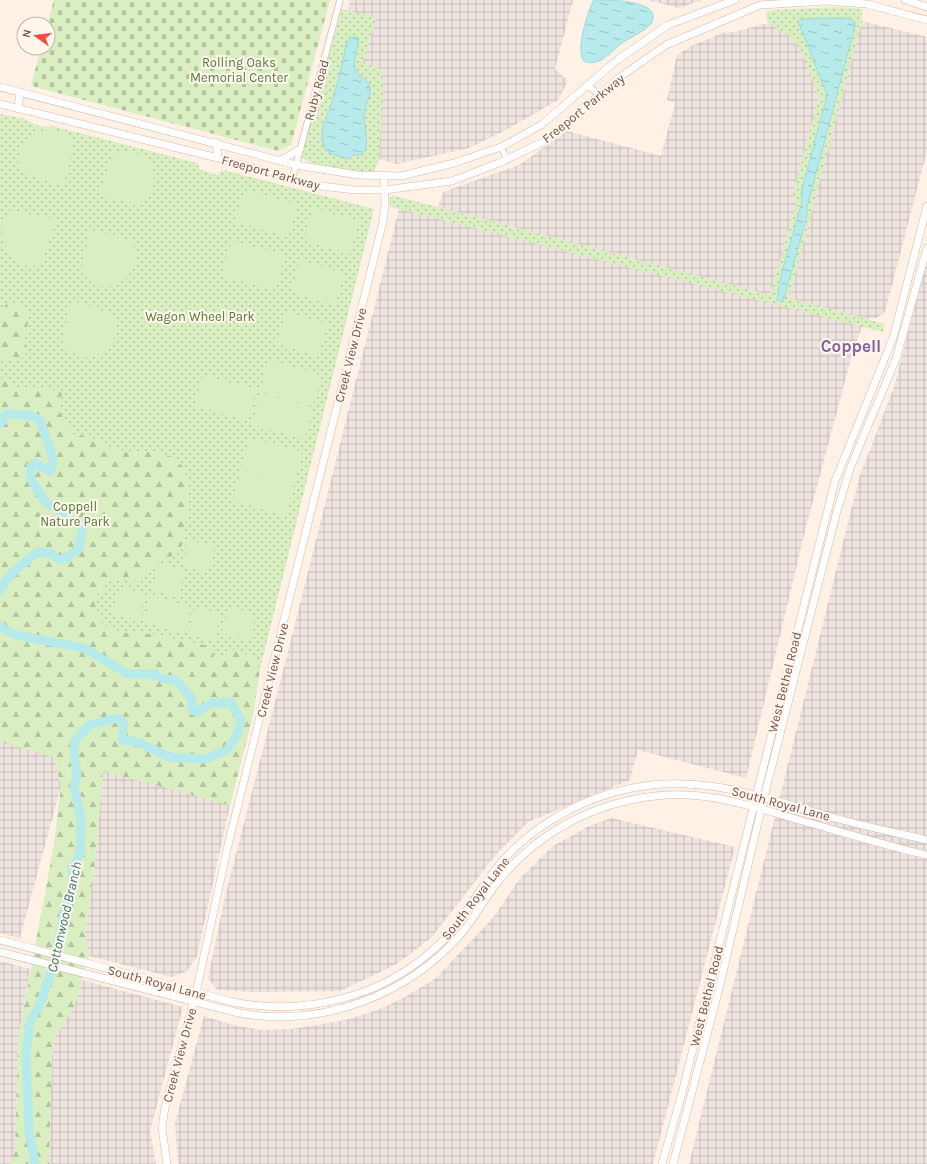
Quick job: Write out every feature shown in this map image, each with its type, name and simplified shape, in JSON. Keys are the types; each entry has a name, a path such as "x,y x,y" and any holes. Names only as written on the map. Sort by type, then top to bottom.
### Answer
{"main road":[{"name":"Freeport Parkway","path":"0,87 216,142 296,165 351,174 384,176 419,173 501,146 541,125 588,86 616,60 668,25 735,0"},
{"path":"904,0 927,7"},
{"name":"Freeport Parkway","path":"0,104 218,158 292,180 332,188 385,190 452,181 507,159 547,140 620,77 666,45 759,3 826,1 867,4 927,20"},
{"path":"18,109 20,92"},
{"path":"209,156 216,142"},
{"path":"216,142 218,158"},
{"path":"278,160 300,150"},
{"name":"Creek View Drive","path":"167,1164 162,1134 165,1107 194,1002 228,845 383,222 385,190 384,176"},
{"name":"West Bethel Road","path":"662,1164 754,806 834,481 893,338 927,206"},
{"name":"West Bethel Road","path":"673,1164 719,989 764,797 837,511 851,466 896,359 927,248"},
{"path":"900,312 909,315"},
{"path":"854,430 864,434"},
{"name":"South Royal Lane","path":"0,940 196,993 245,1004 269,1007 297,1007 332,1002 347,998 402,973 417,963 442,941 463,916 487,879 512,851 548,822 594,799 634,788 678,784 699,784 756,794 826,816 927,840"},
{"name":"South Royal Lane","path":"0,952 194,1002 257,1016 299,1016 333,1011 362,1002 399,986 422,970 460,935 496,885 521,856 544,837 569,822 598,810 633,799 680,794 720,798 762,808 841,832 927,855"},
{"path":"594,799 598,810"},
{"path":"487,879 496,885"},
{"path":"92,976 103,970 116,971"},
{"path":"708,986 719,989"},
{"path":"332,1002 333,1011"},
{"path":"688,1067 698,1070"}],"street":[{"name":"Ruby Road","path":"292,180 340,0"},
{"path":"588,86 600,95"},
{"path":"501,146 507,159"}],"shaded area":[{"path":"350,0 573,0 555,69 568,81 558,100 508,129 469,148 397,164 379,159 380,125 363,63 376,18 348,11"},
{"path":"648,0 702,0 679,8"},
{"path":"862,21 927,37 927,151 885,312 877,318 867,319 789,298"},
{"path":"768,23 793,38 802,53 819,97 793,193 796,204 770,295 438,207 443,192 519,165 567,131 661,156 675,103 667,100 677,55 691,46 722,33 735,32"},
{"path":"399,209 862,326 851,359 805,531 746,778 638,750 630,780 528,822 498,852 431,938 397,964 340,991 255,992 217,990 208,978 225,897"},
{"path":"927,259 927,1164 689,1164 859,478 894,387"},
{"path":"0,742 54,757 61,786 20,938 0,933"},
{"path":"103,770 230,805 197,956 187,971 172,977 89,956 85,932 95,863"},
{"path":"611,818 735,847 653,1164 178,1164 175,1123 204,1016 237,1026 262,1030 292,1029 346,1020 380,1009 403,998 435,979 492,919 521,877 553,846 587,827"},
{"path":"0,961 30,969 18,1039 15,1150 10,1164 0,1164"},
{"path":"82,980 183,1007 150,1131 156,1164 49,1164 52,1056 55,1037 74,1007"}],"green space":[{"name":"Rolling Oaks Memorial Center","path":"54,0 330,0 291,145 278,151 31,86 39,56 56,56 56,16 49,16"},
{"path":"838,7 862,9 862,21 789,298 885,324 883,332 391,207 390,205 389,201 392,195 770,295 796,204 793,193 819,97 802,53 793,38 768,23 766,17 767,12 773,10"},
{"path":"342,9 376,18 363,63 381,69 383,90 379,159 374,172 323,166 305,160 301,156"},
{"name":"Wagon Wheel Park","path":"0,114 22,118 41,127 52,126 197,163 201,170 217,175 224,170 374,209 260,669 253,715 230,805 0,742"},
{"path":"49,129 63,132 74,140 65,182 59,185 21,171 19,163 19,156 24,144 35,134"},
{"path":"123,152 139,154 151,165 154,184 146,201 141,205 104,197 100,191 113,154"},
{"path":"244,190 297,204 289,237 235,222"},
{"path":"313,208 359,221 350,254 304,241"},
{"path":"11,210 53,219 56,222 41,264 24,266 12,257 7,249 2,232 2,223"},
{"path":"93,230 133,242 136,259 134,267 126,278 115,285 102,286 95,284 89,281 81,272 89,234"},
{"path":"231,241 285,255 276,290 221,276"},
{"path":"300,260 345,273 335,305 291,292"},
{"path":"11,301 25,308 29,318 25,338 26,355 23,358 0,362 0,314 7,303"},
{"path":"75,301 113,314 116,328 114,339 106,349 95,356 83,357 77,355 62,343 71,303"},
{"path":"286,312 328,324 318,356 277,344"},
{"path":"268,360 322,375 313,406 260,392"},
{"path":"203,375 256,389 248,421 194,406"},
{"name":"Coppell Nature Park","path":"0,376 19,388 62,390 60,413 76,438 81,435 98,440 112,448 128,452 154,452 173,457 184,468 189,483 189,514 183,531 185,539 178,553 158,562 135,583 116,579 106,583 104,591 97,595 94,602 103,625 124,633 153,634 204,645 212,649 214,658 225,656 234,650 250,655 260,669 253,715 230,805 103,771 95,863 85,932 89,956 74,1007 55,1037 52,1056 49,1164 10,1164 15,1150 18,1039 54,844 61,786 54,757 0,742"},
{"path":"260,393 313,408 305,439 252,425"},
{"path":"250,438 303,452 294,484 241,469"},
{"path":"241,470 294,484 286,516 233,501"},
{"path":"191,540 211,545 214,549 213,557 210,559 211,562 209,570 206,573 183,566 183,556 187,554 185,550 187,542"},
{"path":"161,564 182,569 185,573 183,581 180,583 181,586 177,597 153,590 153,580 157,578 155,574 157,566"},
{"path":"122,588 143,592 146,596 144,604 141,607 143,610 141,619 138,621 115,614 113,611 115,604 118,601 117,598 119,589"},
{"path":"152,596 173,601 176,605 175,611 177,605 181,603 188,604 191,608 185,630 181,632 172,630 171,627 168,629 145,622 143,619 145,612 148,610 147,606 149,598"},
{"path":"198,608 219,613 222,617 220,625 217,627 218,630 214,641 190,634 189,632 190,624 194,622 192,618 194,610"},
{"path":"231,608 252,613 255,617 253,625 250,627 252,630 250,639 247,641 224,634 222,631 224,624 227,622 226,618 228,610"}],"water":[{"path":"594,0 608,0 642,5 652,12 653,20 645,29 625,41 607,56 597,62 592,63 586,62 582,59 581,43 588,13"},
{"path":"849,18 855,22 855,26 807,207 807,216 783,302 777,300 782,272 802,202 801,193 826,100 826,92 798,21 801,19"},
{"path":"350,38 359,38 355,57 355,68 358,74 368,83 370,90 364,114 367,142 366,147 361,155 353,155 349,159 331,154 325,149 322,136 324,124 339,79 346,44"}],"waterway":[{"name":"Cottonwood Branch","path":"0,424 6,414 18,414 39,420 53,459 53,463 50,471 35,463 31,466 30,478 46,503 59,510 70,524 78,523 83,525 79,548 67,558 59,560 51,553 37,552 9,576 0,590"},
{"name":"Cottonwood Branch","path":"0,625 5,630 16,635 84,648 128,674 155,674 163,679 176,680 192,699 192,710 197,712 211,703 231,702 241,720 238,733 227,750 206,759 169,757 138,742 122,740 124,723 118,718 89,725 75,741 74,753 77,775 74,786 81,818 80,853 72,870 74,887 64,911 62,927 49,978 39,1007 30,1021 26,1054 29,1131 35,1164"}],"district":[{"name":"Coppell","path":"851,346"}]}
